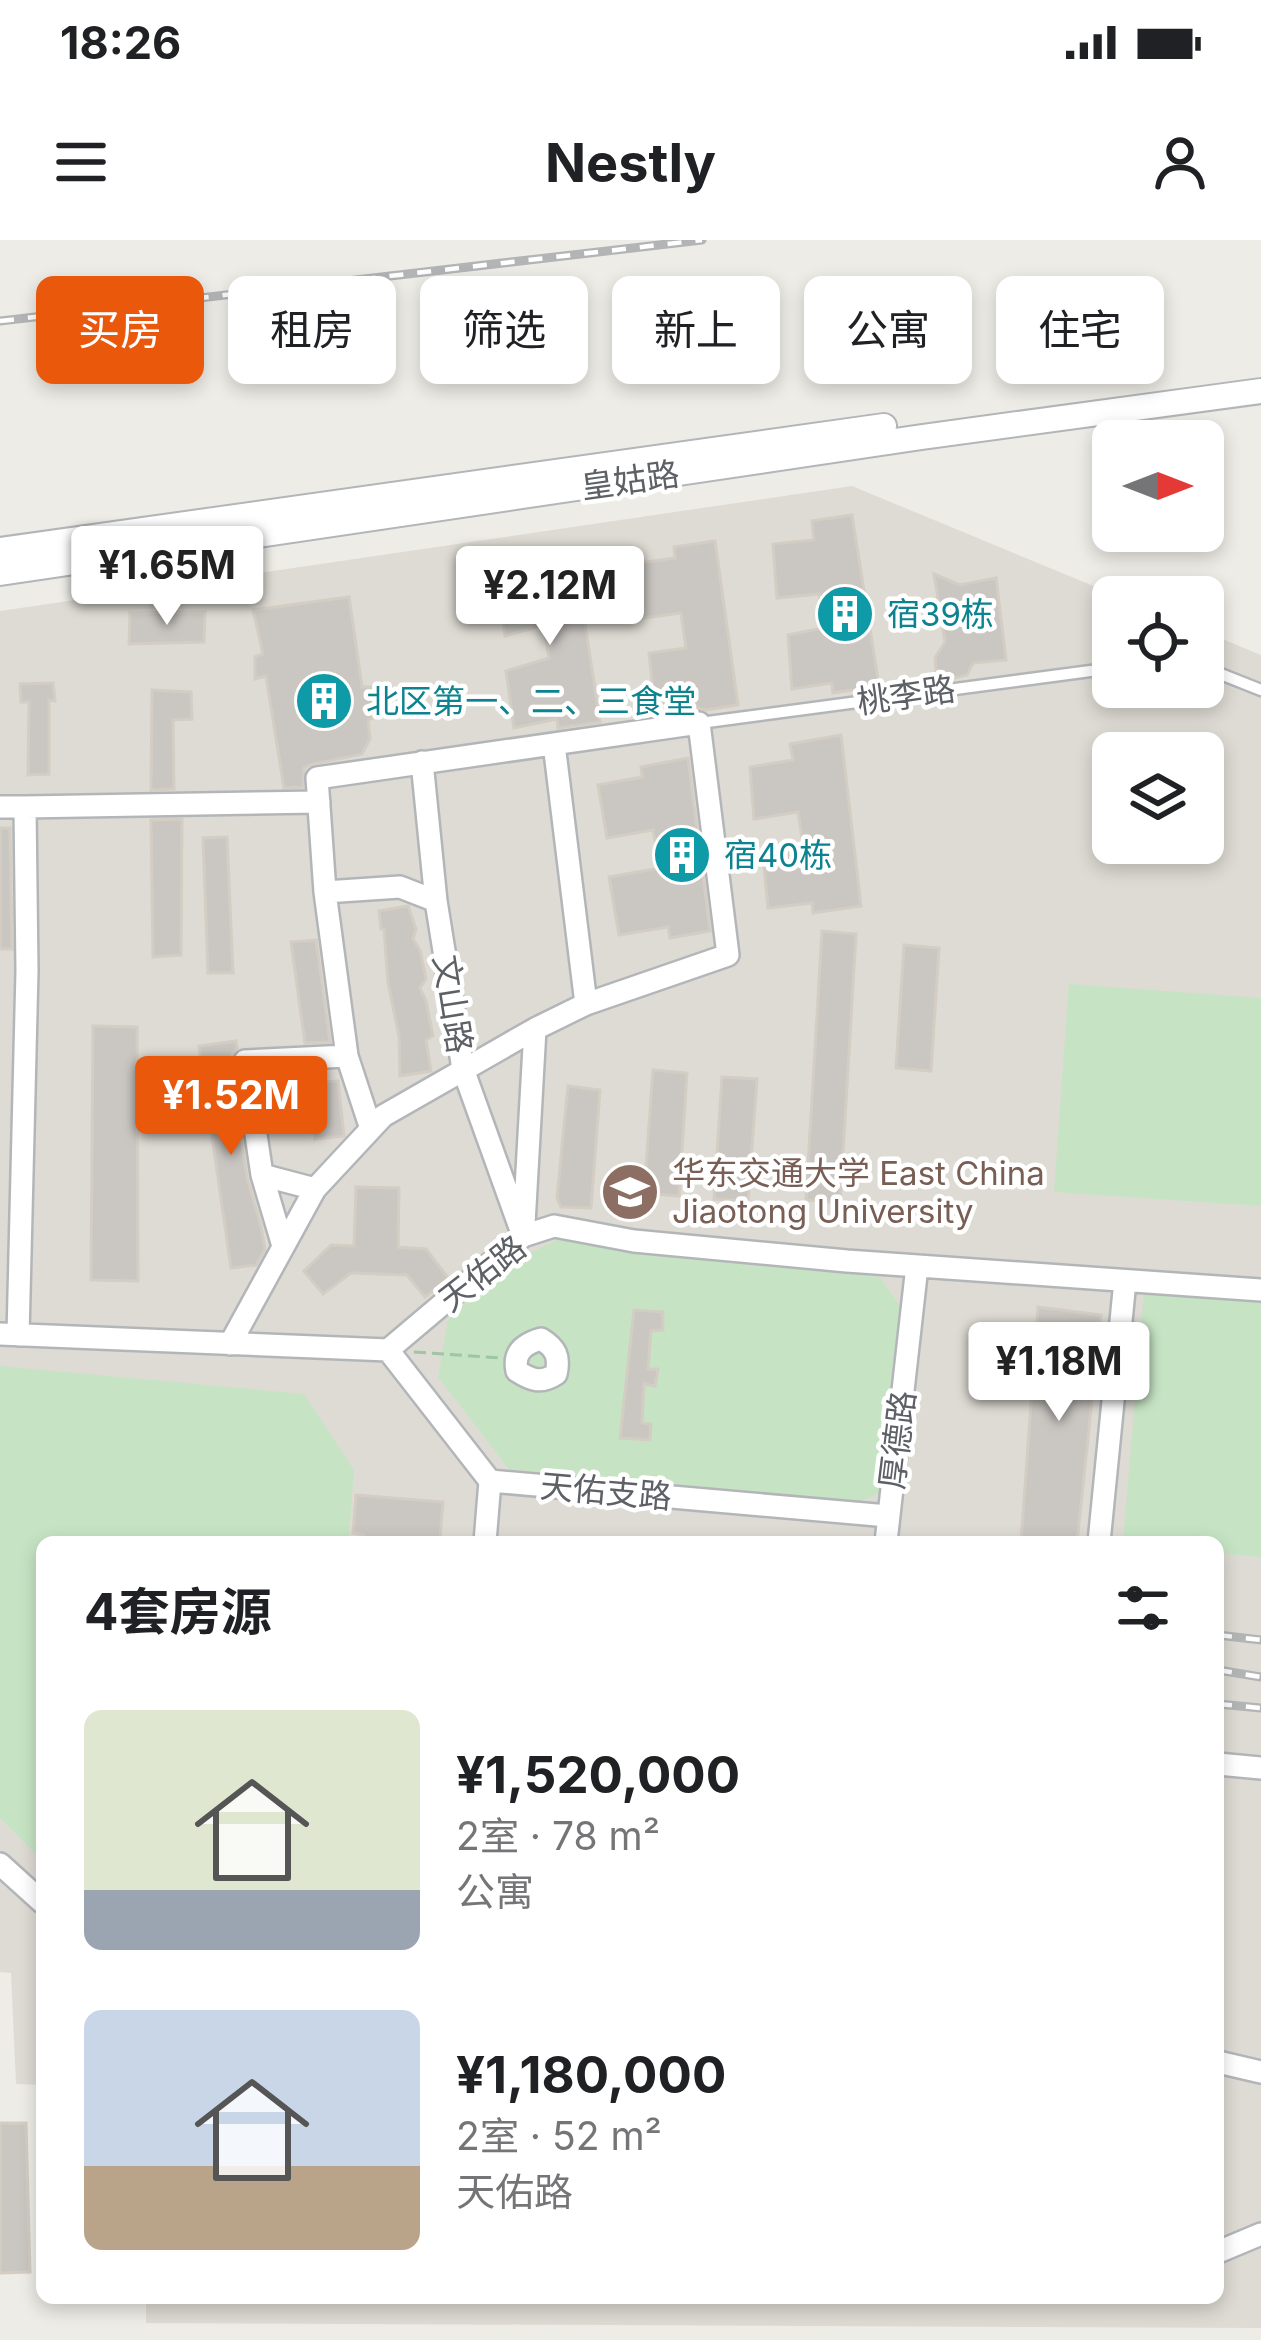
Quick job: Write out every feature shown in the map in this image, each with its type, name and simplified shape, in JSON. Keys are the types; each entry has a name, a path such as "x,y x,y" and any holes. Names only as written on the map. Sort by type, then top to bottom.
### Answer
{"street":[{"name":"皇姑路","path":"0,550 1261,374"},
{"name":"皇姑路","path":"0,573 1261,391"},
{"path":"230,1344 315,1190 371,1129 382,1116 586,1004 728,955 699,723 317,778 325,892 347,1056 371,1129"},
{"path":"554,744 586,1004"},
{"name":"文山路","path":"422,762 436,901 463,1069 523,1236"},
{"path":"0,807 319,802"},
{"path":"25,807 27,971 9,1334 388,1349 490,1481 485,1536"},
{"path":"325,892 400,887 436,901"},
{"path":"523,1236 535,1029"},
{"path":"283,1246 262,1175 245,1060 347,1056"},
{"path":"262,1175 315,1190"},
{"name":"天佑路","path":"388,1349 523,1236 554,1226 634,1241 1261,1290"},
{"name":"厚德路","path":"886,1536 917,1266"},
{"path":"1101,1536 1125,1281"},
{"name":"天佑支路","path":"490,1481 888,1516"},
{"path":"1224,1765 1261,1768"},
{"path":"0,1864 36,1897"},
{"path":"1224,2063 1261,2072"},
{"path":"1224,2249 1261,2234"}],"lane":[{"name":"桃李路","path":"699,723 1092,671"},
{"path":"1224,675 1261,690"}],"path":[{"path":"388,1349 514,1360"}],"shaded area":[{"name":"华东交通大学 East China Jiaotong University","path":"852,486 1092,585 1092,708 1224,708 1224,640 1261,655 1261,2328 146,2323 146,2304 1224,2304 1224,1536 36,1536 36,2085 16,2084 11,1973 0,1972 0,611"}],"green space":[{"path":"1069,984 1261,998 1261,1206 1054,1192"},
{"path":"564,1237 639,1252 880,1277 902,1309 879,1493 859,1502 509,1469 438,1377 448,1320 509,1262"},
{"path":"1144,1292 1261,1302 1261,1557 1224,1554 1224,1536 1124,1536"},
{"path":"0,1366 304,1394 354,1470 349,1536 36,1536 36,1854 0,1818"}],"building":[{"name":"宿39栋","path":"852,515 879,686 833,693 832,683 792,689 788,635 823,628 819,594 777,598 773,544 814,540 812,521"},
{"path":"715,541 738,705 706,710 696,705 655,708 649,653 686,648 681,613 637,619 632,564 675,558 674,547"},
{"path":"575,558 600,722 558,728 557,719 514,728 506,671 549,658 544,625 505,636 497,580"},
{"path":"934,574 960,585 996,578 1006,660 973,663 967,675 944,680 936,671 935,658 945,642"},
{"name":"北区第一、二、三食堂","path":"349,597 362,687 376,687 381,715 368,720 370,739 362,754 309,765 304,768 303,787 284,788 266,676 255,679 255,657 263,654 253,610"},
{"path":"205,612 204,642 129,644 130,613"},
{"path":"53,683 49,774 28,775 29,702 21,702 20,684"},
{"path":"152,690 191,692 192,719 173,720 174,789 151,790"},
{"path":"841,735 861,906 813,913 812,903 768,908 763,856 804,850 798,812 754,819 750,767 793,760 790,744"},
{"name":"宿40栋","path":"688,758 710,931 670,938 668,927 619,935 609,877 660,868 653,830 607,838 598,785 642,777 641,767"},
{"path":"182,819 181,955 153,957 151,820"},
{"path":"0,828 10,828 12,949 0,949"},
{"path":"227,837 233,973 208,973 203,838"},
{"path":"408,906 426,979 420,988 433,1036 426,1040 431,1071 400,1076 399,1037 379,911"},
{"path":"822,931 856,934 840,1203 806,1200"},
{"path":"316,940 330,1042 305,1043 291,942"},
{"path":"904,945 939,948 931,1071 896,1068"},
{"path":"93,1026 137,1027 138,1281 91,1280"},
{"path":"236,1041 230,1063 247,1178 265,1250 256,1265 231,1268 199,1046"},
{"path":"653,1070 687,1073 679,1196 644,1193"},
{"path":"722,1077 757,1079 748,1201 714,1199"},
{"path":"338,1081 344,1136 315,1139 317,1125 306,1084"},
{"path":"568,1086 600,1090 591,1208 561,1207 557,1198"},
{"path":"356,1187 399,1188 398,1247 426,1249 449,1279 425,1297 407,1275 351,1273 323,1294 304,1271 331,1245 354,1246"},
{"path":"1038,1307 1101,1315 1078,1536 1021,1536"},
{"path":"634,1310 663,1312 663,1330 651,1331 648,1369 658,1369 655,1386 644,1384 642,1423 651,1424 650,1440 620,1438"},
{"path":"356,1495 443,1502 440,1536 353,1533"},
{"path":"0,2123 26,2123 30,2272 0,2273"}],"railway":[{"path":"0,321 702,240"},
{"path":"1224,1636 1261,1640"},
{"path":"1224,1671 1261,1677"},
{"path":"1224,1705 1261,1708"}],"place":[{"name":"宿39栋","path":"845,614"},
{"name":"北区第一、二、三食堂","path":"324,701"},
{"name":"宿40栋","path":"682,855"},
{"name":"华东交通大学 East China Jiaotong University","path":"630,1192"}]}
